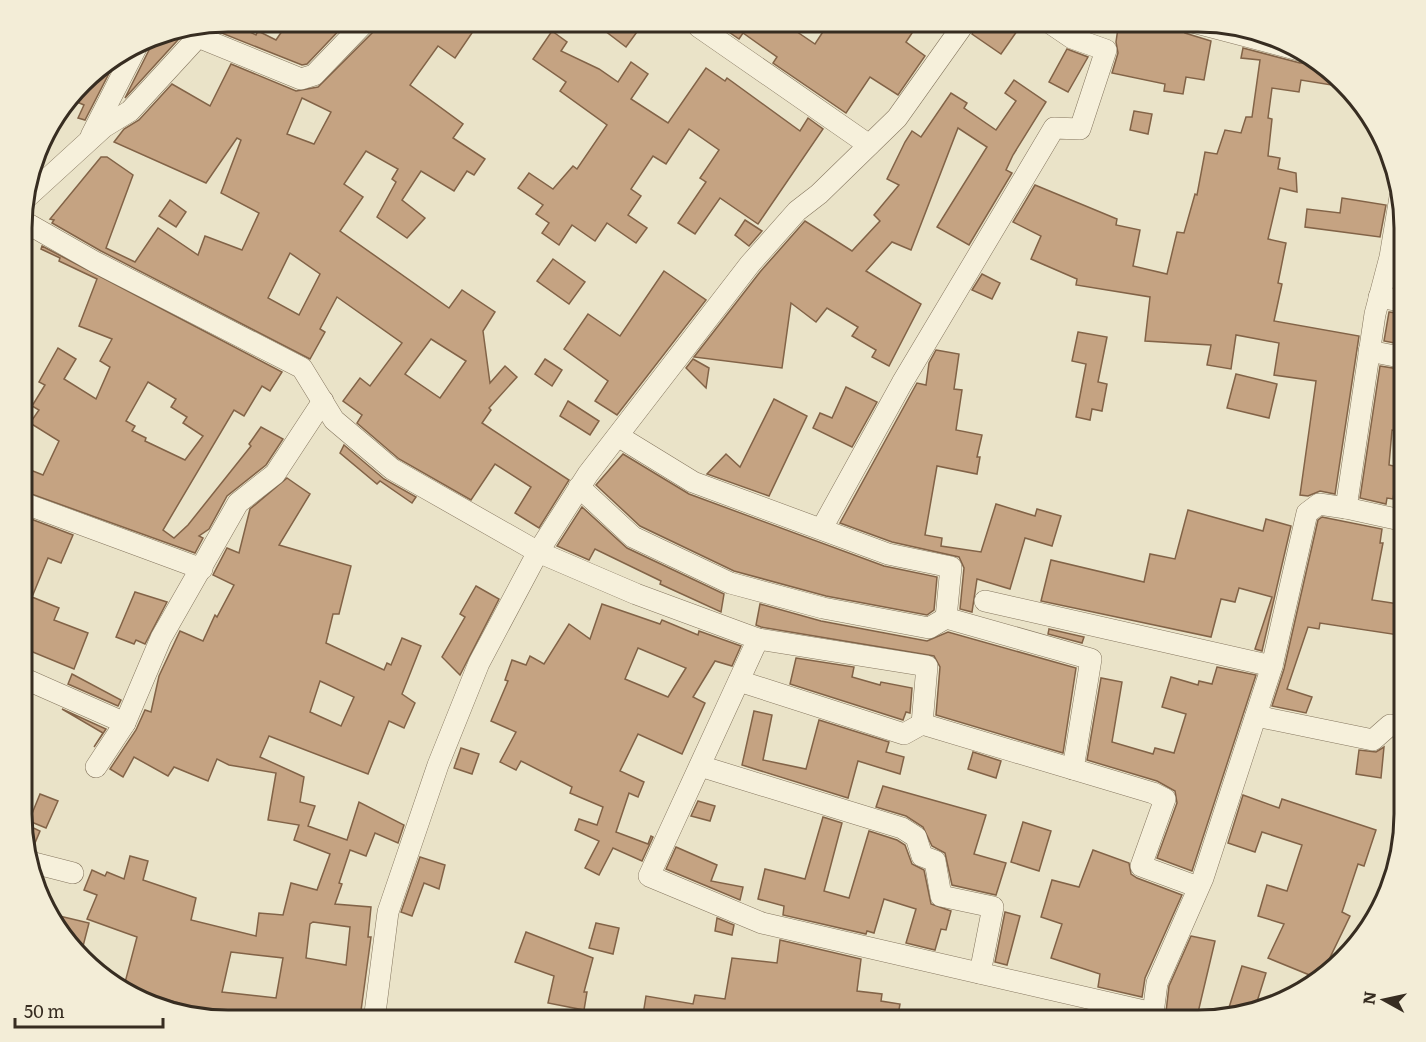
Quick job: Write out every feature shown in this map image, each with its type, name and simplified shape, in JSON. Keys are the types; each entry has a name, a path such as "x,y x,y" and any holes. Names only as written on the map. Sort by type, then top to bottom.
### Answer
{"street":[{"path":"36,189 104,127 130,111 198,37 301,79 314,75 355,32"},
{"path":"706,32 869,145"},
{"path":"375,1010 388,912 438,765 479,663 538,552 579,487 772,237 869,145 914,97 958,32"},
{"path":"822,528 902,383 1054,128 1080,129 1106,50 1072,38 1063,32"},
{"path":"88,141 133,56"},
{"path":"32,226 302,368 334,420 392,469 538,552 636,594 758,639 927,666 922,724"},
{"path":"1346,508 1369,351 1394,226"},
{"path":"1379,297 1394,300"},
{"path":"1369,351 1394,356"},
{"path":"96,767 125,723 161,638 238,503 274,474 323,401"},
{"path":"618,436 693,482 888,554 951,567 946,618"},
{"path":"579,487 633,537 730,583 823,608 929,628 946,618 1091,659 1073,769"},
{"path":"1154,1010 1157,983 1198,887 1272,666 1307,513 1319,504 1394,519"},
{"path":"32,506 202,569"},
{"path":"985,601 1272,666"},
{"path":"758,639 650,876 762,923 980,973 1125,1010"},
{"path":"739,681 904,734 922,724 1165,799 1141,866 1198,887"},
{"path":"32,682 125,723"},
{"path":"1256,716 1373,740 1390,725 1394,726"},
{"path":"700,766 902,828 916,837 922,856 934,861 941,896 993,908 980,973"},
{"path":"38,864 73,873"}],"building":[{"path":"219,32 250,32 256,35 260,32 276,40 281,32 338,32 307,64 302,65"},
{"path":"373,32 473,32 455,58 438,46 410,85 463,124 453,138 485,159 474,175 467,171 454,191 421,171 402,200 425,218 407,238 377,217 396,182 392,179 398,169 366,151 344,184 363,197 340,231 449,308 462,290 495,312 483,331 490,383 505,366 517,377 489,408 491,410 482,423 569,480 539,528 515,513 531,487 495,464 471,500 399,459 357,423 362,415 343,401 360,378 370,386 402,343 337,297 320,329 325,332 310,359 101,251 52,223 54,220 50,219 101,157 107,157 133,175 106,248 135,262 158,228 198,255 205,236 242,250 259,213 221,193 241,140 237,138 206,183 114,142 124,129 139,120 172,84 210,106 231,64 296,91 318,87","holes":["302,98 331,112 314,144 287,134","290,253 320,274 299,315 268,298","431,339 466,361 440,398 405,374"]},
{"path":"553,32 567,42 561,51 599,69 618,82 631,62 648,74 631,99 668,123 706,68 725,81 727,78 800,131 808,118 823,129 758,224 720,198 695,234 678,223 706,182 700,178 719,150 689,129 666,164 653,156 631,189 641,196 628,215 647,228 636,243 607,223 595,241 572,225 559,245 542,233 549,223 536,214 543,205 518,188 529,173 553,189 573,166 577,169 607,125 560,91 566,82 533,59"},
{"path":"606,32 637,32 626,47"},
{"path":"729,32 797,32 815,44 823,32 913,32 906,42 925,56 898,95 870,77 846,113 773,63 777,57 743,33 739,39"},
{"path":"973,32 1016,32 1001,54 972,34"},
{"path":"1117,32 1184,32 1211,41 1204,80 1186,77 1183,94 1164,91 1165,84 1112,73 1118,53"},
{"path":"180,37 125,98 150,48"},
{"path":"1243,48 1304,63 1333,85 1301,80 1299,92 1272,88 1268,118 1272,119 1268,156 1280,158 1278,169 1296,173 1297,192 1280,188 1268,239 1286,243 1278,283 1282,284 1274,321 1359,336 1335,494 1320,491 1308,496 1300,495 1316,381 1274,375 1279,343 1236,335 1231,369 1207,365 1211,345 1145,341 1150,297 1076,285 1077,279 1031,259 1041,236 1013,222 1035,185 1117,219 1116,225 1140,230 1133,266 1167,274 1177,232 1184,233 1195,194 1197,195 1205,152 1217,154 1225,130 1241,133 1246,117 1252,117 1260,60 1241,58"},
{"path":"1067,49 1088,57 1068,92 1049,82"},
{"path":"111,70 85,120 78,118 84,105 77,102"},
{"path":"1014,80 1046,102 1013,155 1006,170 1012,173 969,245 937,227 987,147 958,128 911,250 892,242 866,271 921,304 889,366 872,357 876,350 852,336 858,327 827,308 816,322 791,303 782,368 694,357 760,272 805,221 852,251 880,221 874,215 899,185 887,179 905,142 912,131 921,137 951,93 967,103 964,108 996,130 1016,101 1005,93"},
{"path":"1134,111 1152,114 1148,134 1130,130"},
{"path":"1342,198 1386,205 1380,237 1305,227 1307,209 1340,213"},
{"path":"170,200 186,212 176,227 159,216"},
{"path":"745,220 762,231 749,246 735,235"},
{"path":"42,246 282,372 270,391 262,386 244,416 234,410 163,530 174,538 188,525 251,446 249,444 261,427 283,439 266,465 227,496 209,529 199,536 203,538 195,553 32,494 32,471 43,475 59,441 32,424 32,420 39,410 32,406 45,385 39,382 58,348 76,359 64,379 96,399 110,367 100,361 112,339 79,326 97,279 59,261 60,258 41,249","holes":["148,382 176,399 171,407 187,417 183,423 203,436 185,460 145,441 146,438 132,431 135,426 126,421"]},
{"path":"553,259 585,282 569,304 537,281"},
{"path":"664,271 706,300 617,415 595,401 608,381 564,349 588,314 620,336"},
{"path":"982,274 1000,283 992,299 972,290"},
{"path":"1389,312 1394,313 1394,343 1384,341"},
{"path":"1078,332 1107,337 1098,382 1107,384 1102,411 1092,409 1090,420 1076,417 1086,364 1072,361"},
{"path":"936,350 959,354 954,389 962,390 956,430 982,435 977,457 980,457 977,474 937,466 925,535 942,538 941,546 981,552 996,504 1035,516 1037,509 1061,516 1052,546 1025,538 1010,589 977,579 972,612 960,609 964,568 959,557 892,542 840,523 917,383 926,385 929,363"},
{"path":"545,359 562,370 552,386 535,374"},
{"path":"693,359 709,368 706,388 686,368"},
{"path":"1380,366 1394,368 1394,430 1392,430 1389,465 1394,466 1393,499 1387,498 1386,504 1360,498"},
{"path":"1236,374 1277,384 1269,418 1227,408"},
{"path":"846,387 877,402 852,447 813,428 820,413 832,418"},
{"path":"774,399 807,416 769,496 707,474 726,454 740,467"},
{"path":"568,401 599,421 590,435 560,416"},
{"path":"344,445 384,479 416,497 412,503 380,481 377,484 340,453"},
{"path":"623,454 689,494 884,566 937,577 934,610 927,615 826,596 734,571 640,526 596,485"},
{"path":"287,478 310,494 279,545 351,566 339,614 333,614 326,643 384,670 387,663 391,665 402,638 421,646 402,694 415,703 404,728 389,721 368,774 269,736 260,757 304,777 300,802 315,806 308,826 347,840 359,802 404,825 398,843 375,833 366,856 350,850 339,883 342,884 335,904 371,907 368,937 371,937 361,1010 214,1010 189,1007 151,995 125,981 137,937 87,919 97,895 84,890 92,870 105,876 107,872 124,879 130,856 148,861 143,880 196,898 191,920 256,936 259,913 283,915 291,883 317,890 330,854 294,840 299,825 268,820 276,773 229,765 217,759 208,781 174,767 168,776 134,757 123,777 110,769 136,730 145,710 151,712 159,676 180,631 203,641 215,615 217,617 234,585 213,575 227,548 239,553 250,509","holes":["320,681 354,697 341,726 310,712","313,922 350,927 346,965 306,958 310,924","231,952 283,958 276,998 222,992"]},
{"path":"582,507 627,548 724,594 721,612 660,584 661,581 595,549 589,560 557,546"},
{"path":"1188,510 1263,531 1266,519 1291,526 1262,651 1255,649 1272,597 1239,588 1235,602 1221,599 1211,637 1041,601 1051,560 1144,582 1150,554 1175,559"},
{"path":"1322,517 1382,529 1380,543 1383,543 1372,600 1394,603 1394,634 1320,623 1319,629 1308,627 1287,689 1312,697 1306,713 1272,706 1284,669 1318,520"},
{"path":"32,519 73,535 61,563 48,558 32,597"},
{"path":"476,586 499,599 460,675 442,657 465,617 460,614"},
{"path":"135,592 167,602 145,644 136,640 134,644 116,637"},
{"path":"32,597 59,608 54,620 88,633 74,669 32,652"},
{"path":"602,604 660,624 662,620 698,635 699,631 741,646 732,666 715,661 693,697 705,703 682,754 638,734 620,771 644,782 638,797 629,793 616,832 648,844 651,836 653,837 642,861 613,848 599,875 585,868 599,841 575,830 579,819 597,825 603,807 570,793 572,787 521,761 516,770 500,762 516,732 491,721 508,681 505,680 512,660 526,665 530,656 544,664 569,624 590,639","holes":["638,648 686,668 668,697 625,679"]},
{"path":"760,604 821,621 927,641 948,632 1076,668 1063,753 936,715 940,667 934,656 761,627 756,625"},
{"path":"1049,629 1084,637 1082,643 1048,634"},
{"path":"796,658 854,667 852,677 880,685 881,682 912,688 910,713 906,712 903,720 790,684"},
{"path":"1217,667 1256,675 1192,871 1157,858 1177,803 1175,791 1157,781 1087,760 1101,678 1122,682 1112,742 1153,754 1155,748 1174,753 1186,714 1162,707 1171,677 1198,685 1199,681 1212,684"},
{"path":"72,674 121,700 118,706 68,684"},
{"path":"62,709 106,729 94,747 103,733"},
{"path":"754,711 772,715 763,760 806,769 819,720 889,742 886,752 904,757 900,774 858,761 848,798 742,765"},
{"path":"1384,747 1381,778 1356,774 1359,750 1376,752"},
{"path":"461,748 479,754 472,774 454,768"},
{"path":"973,752 1001,761 996,778 968,769"},
{"path":"883,786 986,815 974,854 1006,863 996,895 952,885 945,853 932,846 923,827 906,816 876,807"},
{"path":"40,794 58,801 46,828 32,822 32,814"},
{"path":"1243,795 1279,808 1282,799 1376,830 1364,866 1358,864 1342,912 1350,916 1328,961 1310,975 1268,958 1284,924 1258,916 1267,885 1287,891 1302,845 1262,832 1255,852 1228,843"},
{"path":"698,801 715,806 710,821 691,816"},
{"path":"823,817 842,823 824,891 849,898 869,831 897,840 905,845 912,864 924,870 931,904 951,911 946,930 941,929 935,950 906,943 916,909 884,899 874,933 867,931 866,934 783,915 784,906 758,899 765,869 805,879"},
{"path":"1023,822 1051,831 1039,871 1011,862"},
{"path":"32,827 40,831 34,845"},
{"path":"676,847 717,865 711,881 743,887 740,900 666,869"},
{"path":"1093,850 1129,863 1131,874 1137,878 1182,895 1145,978 1142,997 1098,987 1100,974 1051,958 1062,924 1041,917 1052,880 1079,887"},
{"path":"420,857 445,865 439,889 424,883 412,916 401,912"},
{"path":"1005,912 1020,916 1007,965 995,962"},
{"path":"60,916 89,923 83,947"},
{"path":"717,918 734,925 732,935 715,931"},
{"path":"596,923 619,928 613,954 589,948"},
{"path":"526,932 593,958 584,992 587,992 584,1010 548,1003 554,976 515,962"},
{"path":"1191,936 1215,941 1199,1010 1166,1010 1169,986"},
{"path":"780,940 861,959 857,991 882,994 881,1001 900,1004 899,1010 644,1010 646,996 693,1004 695,995 725,999 732,958 777,963"},
{"path":"1242,966 1266,973 1257,1001 1229,1008"}]}
